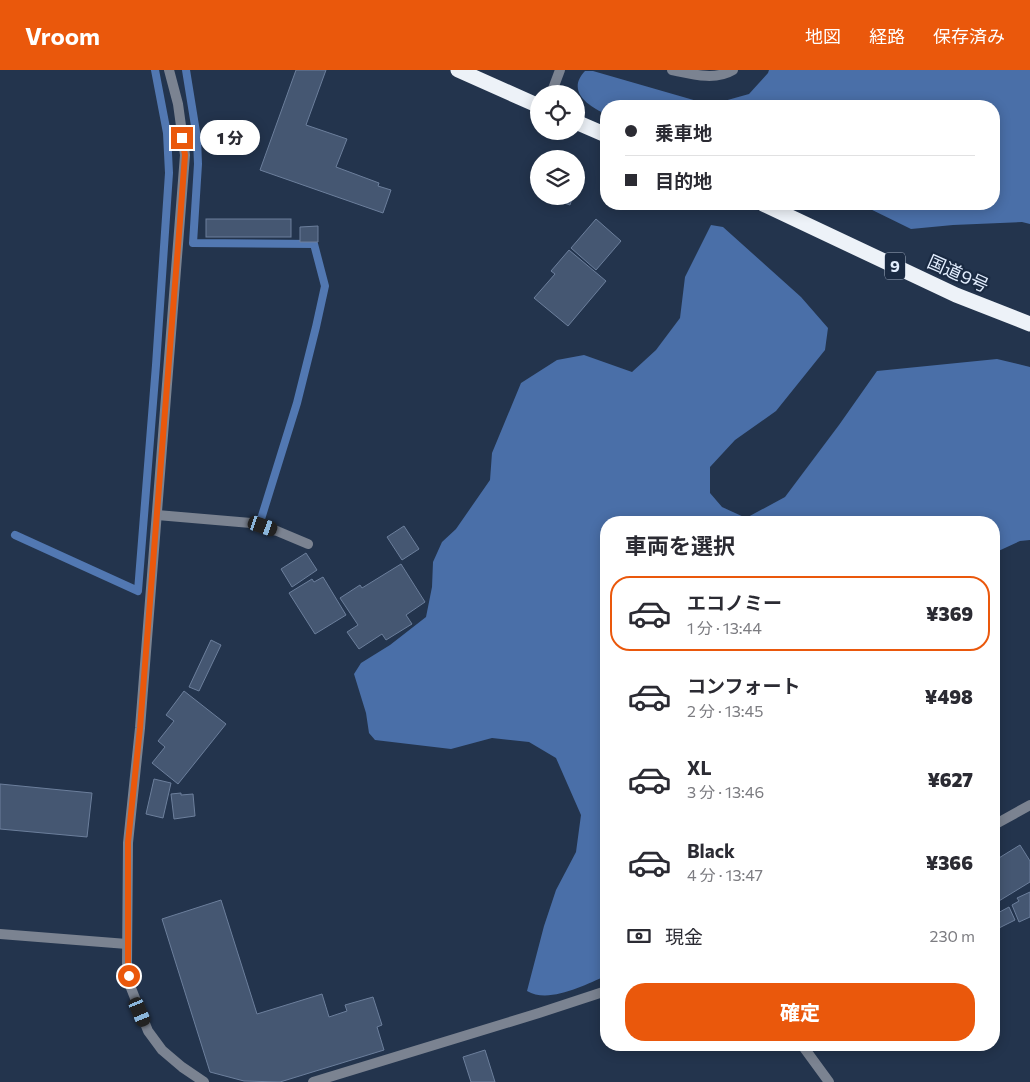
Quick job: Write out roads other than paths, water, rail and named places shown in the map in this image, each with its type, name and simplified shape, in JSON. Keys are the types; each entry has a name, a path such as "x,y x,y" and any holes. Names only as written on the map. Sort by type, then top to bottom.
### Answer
{"highway":[{"path":"458,70 530,102"},
{"path":"585,126 600,132"},
{"name":"国道9号","path":"776,210 956,295 1030,324"}],"street":[{"path":"169,70 178,104 185,155 140,728 128,842 127,944 131,988 148,1031 162,1050 204,1082"},
{"path":"554,85 560,70"},
{"path":"672,70 710,76 733,70"},
{"path":"157,515 252,523 308,544"},
{"path":"1000,822 1030,805"},
{"path":"0,934 127,944"},
{"path":"313,1082 539,1013 600,992"},
{"path":"806,1051 829,1082"}],"waterway":[{"path":"15,535 138,591 169,173 167,133 155,70"},
{"path":"186,70 197,138 198,164 193,243 314,244 325,286 297,403 261,519"}]}
